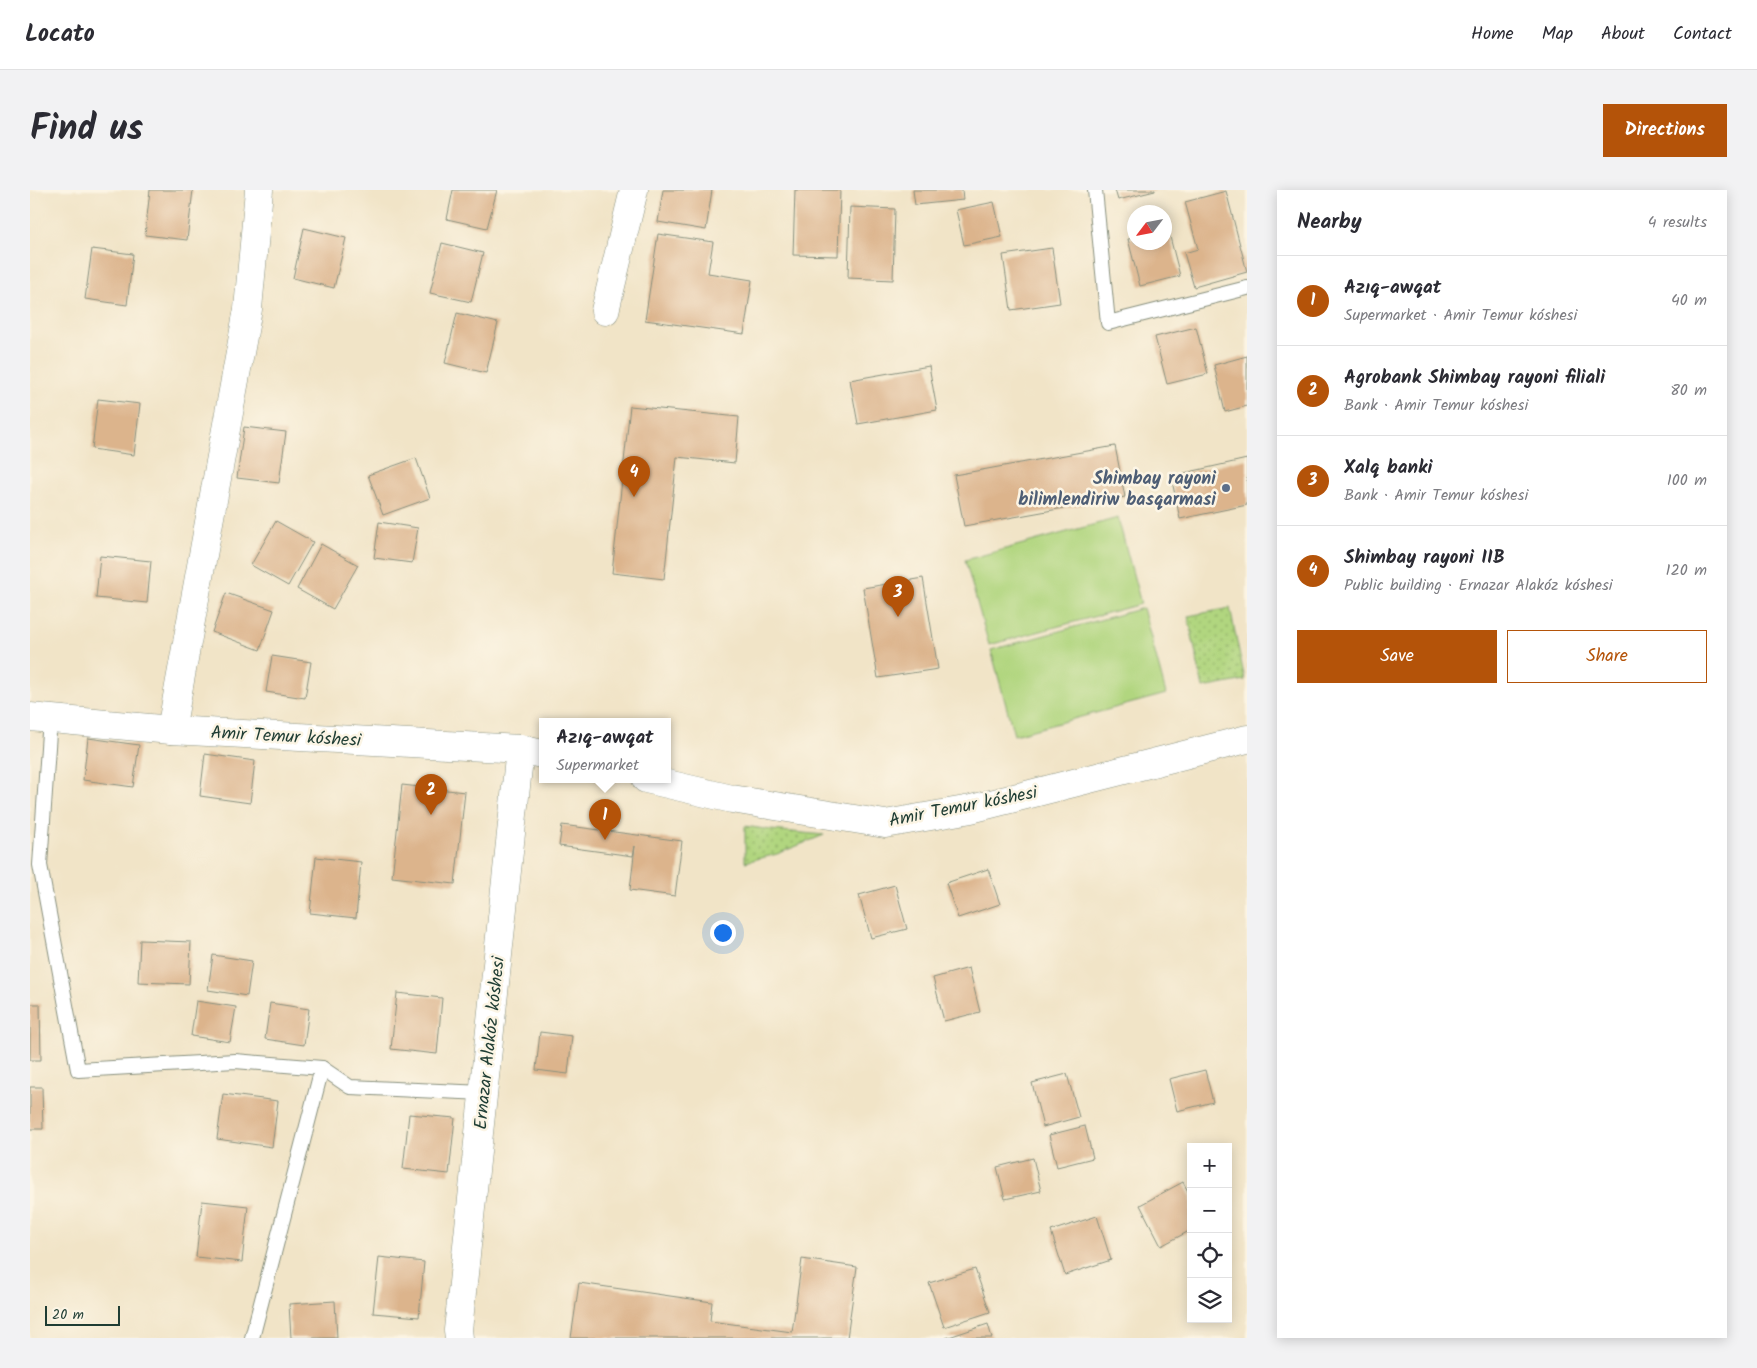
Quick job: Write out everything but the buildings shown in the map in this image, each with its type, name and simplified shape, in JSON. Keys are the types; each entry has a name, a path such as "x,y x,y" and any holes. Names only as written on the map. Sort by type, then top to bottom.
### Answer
{"street":[{"path":"171,730 248,309 259,190"},
{"path":"605,311 634,190"},
{"name":"Amir Temur kóshesi","path":"40,718 171,730 531,751"},
{"name":"Amir Temur kóshesi","path":"663,783 732,799 885,824 971,809 1247,739"},
{"name":"Ernazar Alakóz kóshesi","path":"459,1338 484,1093 531,751"}],"lane":[{"path":"1094,190 1108,324 1247,288"},
{"path":"40,718 40,865 78,1070 235,1061 322,1068 350,1087 484,1093"},
{"path":"252,1338 322,1068"}],"green space":[{"path":"1118,518 1141,604 989,645 965,560"},
{"path":"1143,608 1166,694 1014,735 991,650"},
{"path":"1230,608 1245,680 1203,688 1188,616"},
{"path":"745,826 824,835 777,854 745,862"}],"place":[{"name":"Shimbay rayoni bilimlendiriw basqarmasi","path":"1226,488"},
{"name":"Shimbay rayoni IIB","path":"634,497"},
{"name":"Xalq banki","path":"898,617"},
{"name":"Agrobank Shimbay rayoni filiali","path":"431,815"},
{"name":"Azıq-awqat","path":"605,840"}]}
